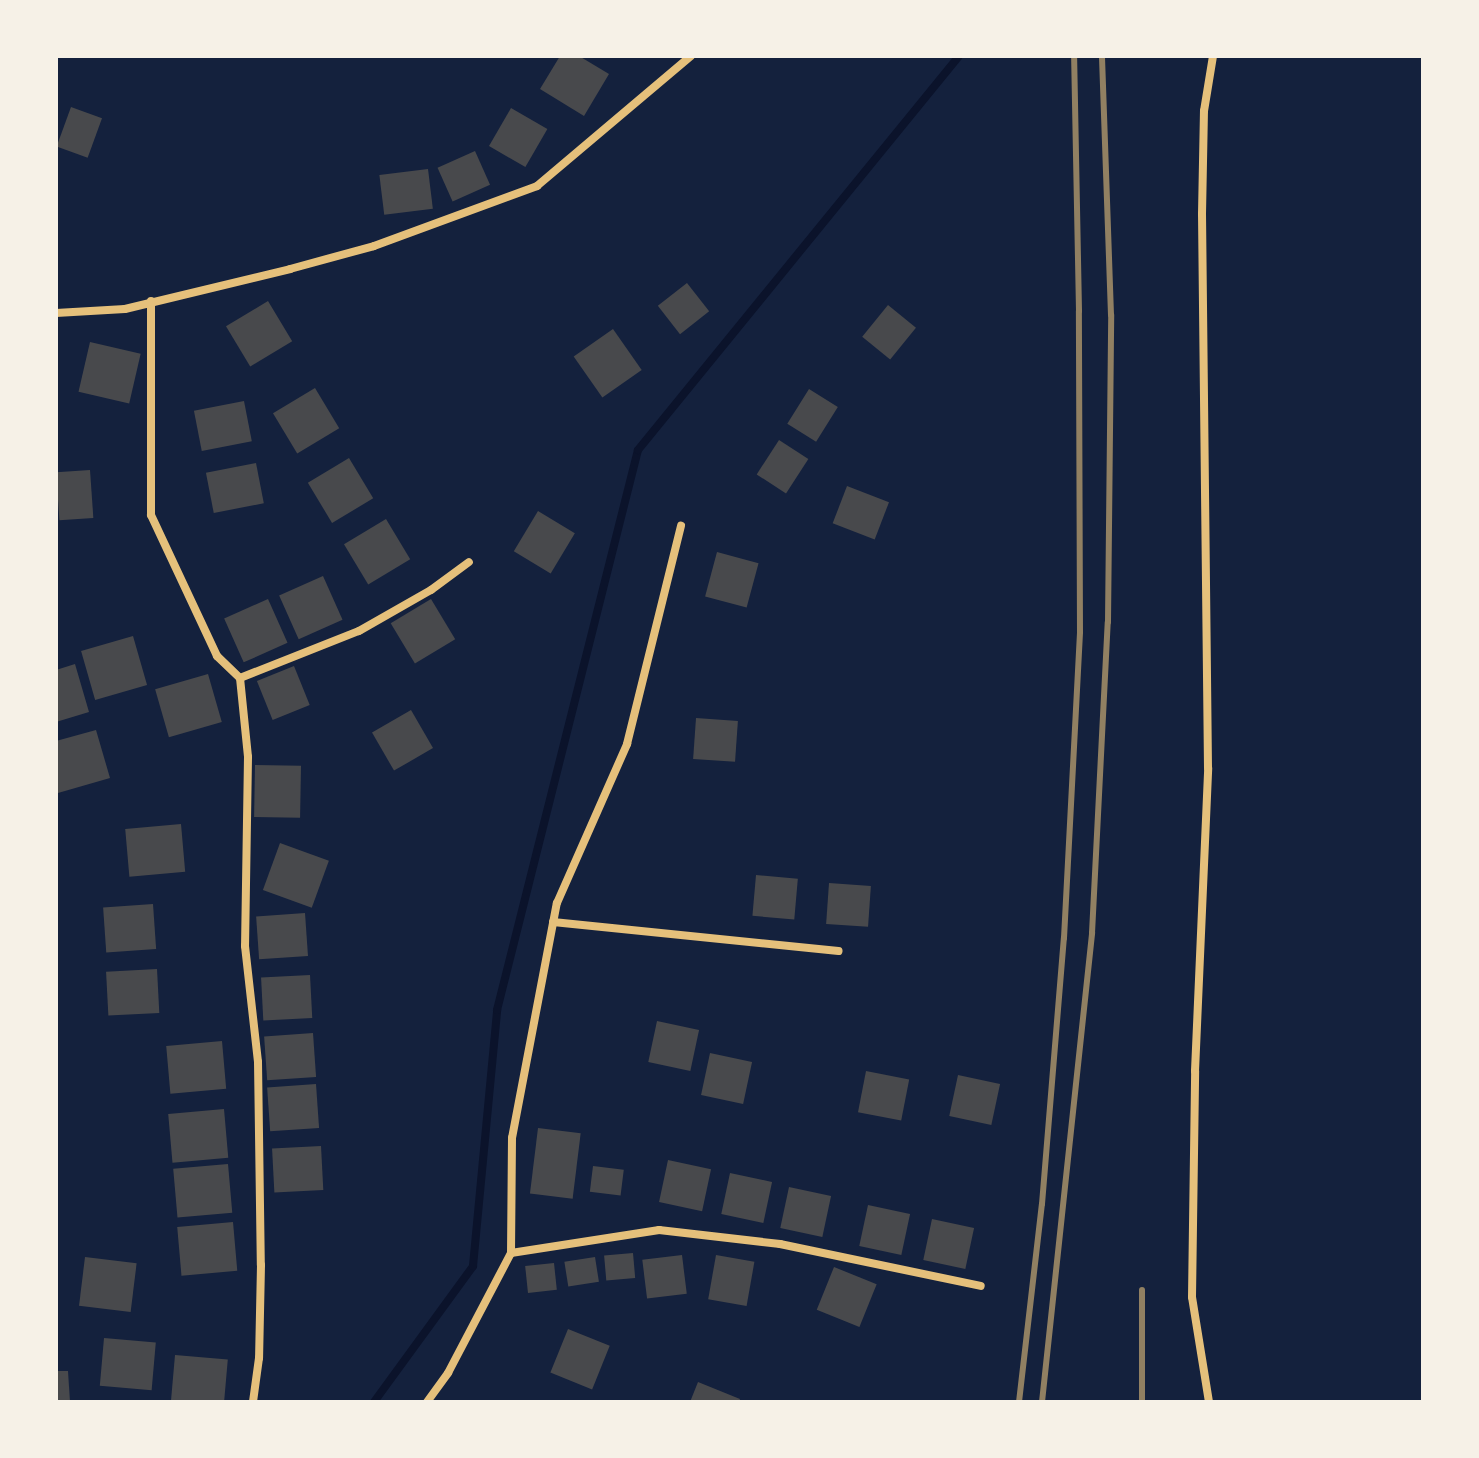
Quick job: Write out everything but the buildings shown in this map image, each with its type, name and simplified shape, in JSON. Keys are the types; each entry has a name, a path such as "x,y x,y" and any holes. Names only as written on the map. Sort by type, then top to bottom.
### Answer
{"street":[{"path":"56,313 125,309 374,246 537,186 691,56"},
{"path":"1209,1402 1192,1297 1195,1071 1208,768 1202,199 1204,111 1213,56"},
{"path":"151,301 151,515 217,656 240,678 248,757 245,946 258,1062 261,1265 259,1358 253,1402"},
{"path":"427,1402 448,1373 511,1253 512,1138 557,903 627,744 681,526"},
{"path":"240,678 359,631 431,590 469,562"},
{"path":"553,922 839,951"},
{"path":"511,1253 659,1230 780,1244 981,1286"}],"waterway":[{"path":"374,1402 473,1266 497,1010 638,450 959,56"}],"railway":[{"path":"1019,1402 1042,1204 1064,938 1080,632 1074,56"},
{"path":"1042,1402 1092,933 1108,622 1111,315 1102,56"},
{"path":"1142,1290 1142,1402"}]}
